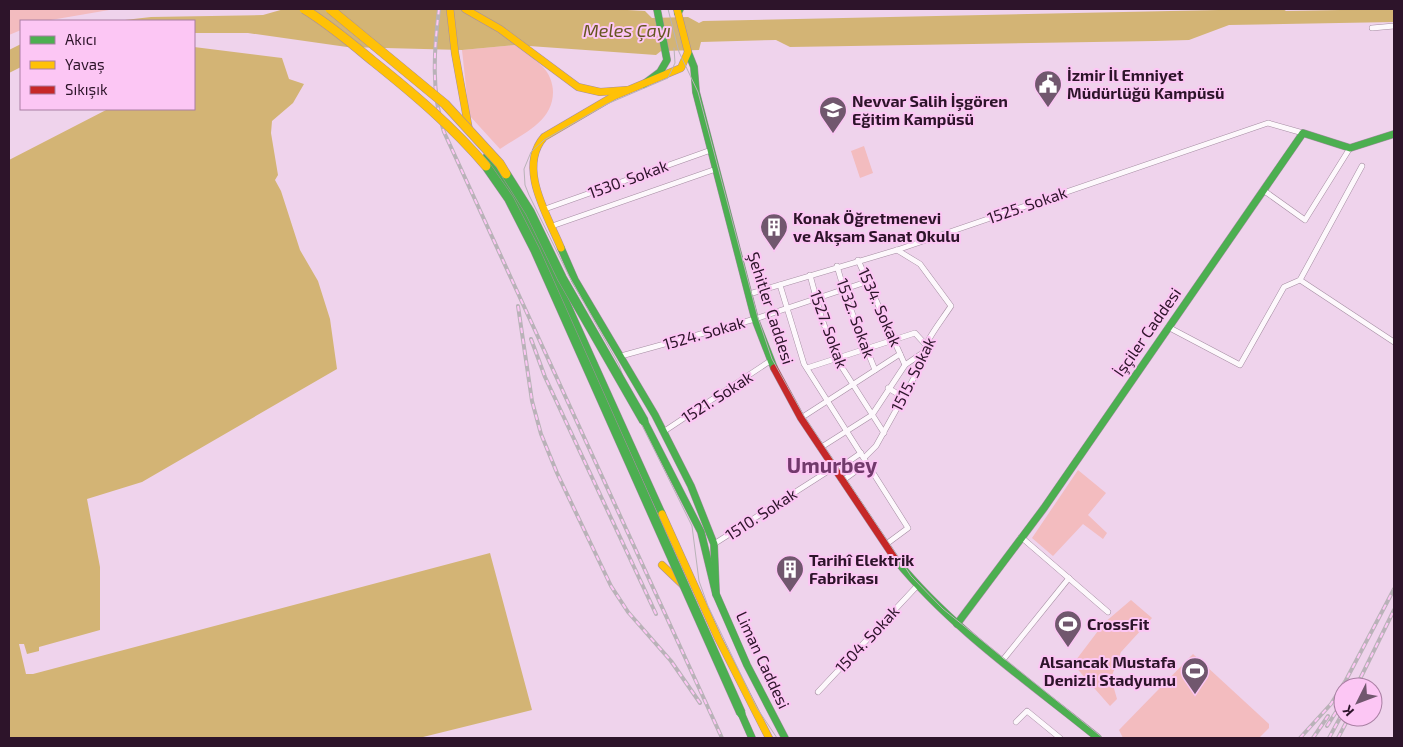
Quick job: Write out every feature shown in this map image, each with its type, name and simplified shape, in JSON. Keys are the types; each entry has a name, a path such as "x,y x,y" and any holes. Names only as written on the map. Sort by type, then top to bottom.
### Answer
{"main road":[{"path":"304,9 332,27 437,114 471,148 501,187 525,228 546,271 752,738"},
{"path":"330,9 445,104 475,134 504,170 530,212 562,278 668,464 701,532 716,594"},
{"path":"450,9 455,53 469,131 504,179 538,240 734,671 770,738"},
{"path":"465,9 500,29 578,87 589,91 609,92 627,90"},
{"name":"Şehitler Caddesi","path":"678,10 688,52 694,67 695,90 755,319 770,361 801,418 885,545 917,586 957,624 1098,738"},
{"path":"644,84 664,68 667,60 667,52 657,13"},
{"path":"688,52 684,63 677,71 627,90 562,125 544,138 537,145 533,168 535,185 575,280 621,356 691,486 714,544 716,594"},
{"path":"1303,133 1350,148 1394,134"},
{"name":"İşçiler Caddesi","path":"957,624 1044,508 1303,133"},
{"path":"662,565 703,604"},
{"name":"Liman Caddesi","path":"716,594 752,674 786,738"}],"street":[{"path":"1372,28 1394,26"},
{"name":"1525. Sokak","path":"749,294 837,266 897,250 1268,123 1303,133"},
{"path":"1263,190 1305,220 1350,148"},
{"name":"1530. Sokak","path":"545,209 710,150"},
{"path":"1168,327 1240,365 1284,287 1300,280 1362,166"},
{"path":"552,226 716,169"},
{"name":"1515. Sokak","path":"842,481 876,446 920,368 921,354 925,344 951,306 920,264 897,250"},
{"name":"1534. Sokak","path":"858,260 906,364 921,354"},
{"name":"1532. Sokak","path":"837,266 846,290 847,300 875,370"},
{"name":"1527. Sokak","path":"810,275 836,358 884,433"},
{"path":"1300,280 1394,342"},
{"name":"1524. Sokak","path":"621,356 755,319 869,281"},
{"path":"780,285 807,368 908,528 885,545"},
{"path":"807,368 915,333 925,344"},
{"path":"801,418 900,354"},
{"name":"1521. Sokak","path":"663,432 770,361"},
{"path":"820,448 872,415 888,388 906,364"},
{"path":"888,388 903,397"},
{"name":"1510. Sokak","path":"714,544 834,469 864,458"},
{"path":"1021,537 1108,612"},
{"path":"1002,661 1069,578"},
{"name":"1504. Sokak","path":"818,692 917,586"},
{"path":"1016,722 1027,711 1060,738"}],"shaded area":[{"path":"9,9 115,9 51,20 20,20 20,30 9,35"},
{"path":"515,45 537,61 547,72 553,89 552,102 548,111 535,126 500,149 469,115 462,50"},
{"path":"864,146 873,173 860,178 851,151"},
{"path":"1078,470 1106,493 1088,515 1107,533 1103,539 1083,524 1053,556 1032,538"},
{"path":"1131,600 1152,618 1121,652 1111,678 1117,699 1110,706 1073,664 1104,623"},
{"name":"Alsancak Mustafa Denizli Stadyumu","path":"1193,654 1269,724 1269,728 1259,738 1123,738 1119,730"}],"water":[{"name":"Meles Çayı","path":"284,9 610,9 645,11 652,18 688,17 699,23 703,21 1266,9 1283,9 1286,11 1394,9 1394,22 1229,25 1189,40 1155,41 790,47 776,40 701,42 699,50 661,51 656,55 515,45 462,50 347,47 248,33 195,33 195,20 125,20 151,17 263,15"},
{"path":"20,44 20,68 9,73 9,50"},
{"path":"195,47 282,58 289,79 304,84 293,103 272,121 271,133 278,175 275,180 281,191 300,250 318,281 330,319 337,369 142,482 87,499 100,567 100,630 39,647 39,651 27,654 24,644 19,644 26,674 33,674 490,553 532,710 419,738 9,738 9,160 106,110 195,110"}],"tram line":[{"path":"668,9 679,52 698,92 758,318 772,359 804,416 911,576 943,609 1103,738"},
{"path":"674,48 675,63 668,78 607,104 544,140 531,152 524,169 525,185 569,276 619,365 636,413 692,526 699,581 708,606 757,708 777,738"}],"railway":[{"path":"439,9 435,86 444,132 722,738"},
{"path":"518,306 532,401 541,434 557,473 611,586 628,612 671,661 700,703"},
{"path":"531,339 545,377 656,614"},
{"path":"1300,738 1331,704 1346,680 1394,589"},
{"path":"1361,677 1394,610"},
{"path":"1313,738 1328,716"},
{"path":"1327,726 1333,717"},
{"path":"1329,738 1335,727"},
{"path":"1338,738 1344,727"}],"traffic: fast":[{"path":"644,84 660,72 667,60 657,9"},
{"path":"678,13 680,9"},
{"path":"688,52 694,67 696,92 755,319 774,368"},
{"path":"957,624 1044,508 1303,133 1350,148 1394,134"},
{"path":"487,156 504,179 538,240 662,514"},
{"path":"486,166 509,199 535,250 741,713"},
{"path":"506,174 530,212 562,278 644,421"},
{"path":"561,248 575,280 655,415 691,486 714,544 716,594 747,665 785,738"},
{"path":"644,421 701,532 716,594"},
{"path":"896,560 941,609 966,632 1098,738"},
{"path":"741,713 752,738"}],"traffic: slow":[{"path":"304,9 340,34 447,124 486,166"},
{"path":"330,9 445,104 500,164 506,174"},
{"path":"450,9 455,53 469,130"},
{"path":"465,9 500,29 578,87 600,92 627,90"},
{"path":"561,248 543,207 534,177 533,163 536,149 544,137 614,96 681,68 688,52 677,9"},
{"path":"662,514 718,638 769,738"},
{"path":"662,565 684,586"}],"traffic: jam":[{"path":"774,368 801,418 896,560"}],"place":[{"name":"İzmir İl Emniyet Müdürlüğü Kampüsü","path":"1048,108"},
{"name":"Nevvar Salih İşgören Eğitim Kampüsü","path":"833,134"},
{"name":"Konak Öğretmenevi ve Akşam Sanat Okulu","path":"774,251"},
{"name":"Tarihî Elektrik Fabrikası","path":"790,593"},
{"name":"CrossFit","path":"1068,648"},
{"name":"Alsancak Mustafa Denizli Stadyumu","path":"1195,695"}],"district":[{"name":"Umurbey","path":"832,466"}]}
